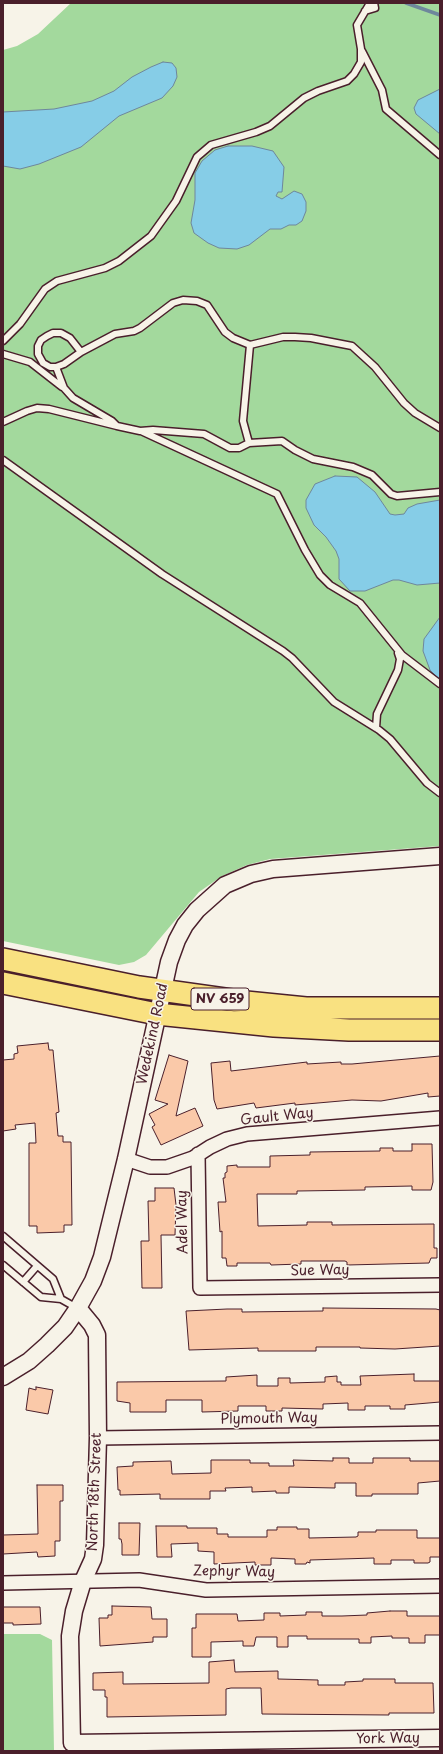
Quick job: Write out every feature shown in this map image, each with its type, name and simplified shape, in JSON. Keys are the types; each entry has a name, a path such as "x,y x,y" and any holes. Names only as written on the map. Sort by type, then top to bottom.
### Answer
{"main road":[{"name":"NV 659","path":"3,959 162,991 306,1008 440,1008"},
{"name":"NV 659","path":"3,983 157,1014 274,1026 350,1030 440,1030"}],"street":[{"name":"Wedekind Road","path":"3,1377 29,1361 65,1327 78,1308 93,1281 102,1257 126,1159 169,962 177,940 185,925 197,910 224,885 251,874 273,869 440,856"},
{"name":"Gault Way","path":"126,1159 150,1167 167,1167 180,1164 227,1139 246,1134 440,1118"},
{"name":"Adel Way","path":"198,1154 200,1288"},
{"name":"Sue Way","path":"200,1288 440,1285"},
{"name":"North 18th Street","path":"72,1747 70,1636 74,1611 83,1581 93,1559 95,1545 98,1438 97,1335 92,1325 78,1308"},
{"name":"Plymouth Way","path":"98,1438 440,1433"},
{"name":"Zephyr Way","path":"3,1582 152,1581 206,1590 440,1586"},
{"name":"York Way","path":"72,1747 218,1746 440,1738"}],"lane":[{"path":"3,341 20,324 45,289 57,281 105,268 119,261 150,236 176,201 197,157 211,145 256,132 270,126 311,94 347,81 354,74 361,62 361,49 357,26 370,3"},
{"path":"365,11 375,8 374,3"},
{"path":"361,49 382,90 386,110 440,155"},
{"path":"81,352 70,338 61,333 53,333 47,336 41,340 38,346 38,354 43,363 50,367 56,367 64,364 81,352 115,334 134,331 140,328 174,303 183,300 197,301 207,305 225,332 233,338 250,345 295,337 318,339 352,346 375,367 404,403 415,413 440,428"},
{"path":"249,443 243,414 250,345"},
{"path":"3,354 30,362 64,388 73,398 112,421 117,426"},
{"path":"56,367 64,388"},
{"path":"3,422 37,408 49,409 139,430 204,434 230,448 239,448 249,443 282,441 295,450 313,459 353,467 372,475 391,494 396,496 440,492"},
{"path":"139,430 277,494 320,575 330,585 360,603 398,651 440,684"},
{"path":"3,460 162,574 283,651 292,658 334,702 376,728 398,746 427,783 440,793"},
{"path":"376,728 377,714 398,670 400,659 398,651"},
{"path":"3,1236 53,1279 61,1299"},
{"path":"3,1264 40,1297 61,1299 78,1308"},
{"path":"23,1282 37,1266"}],"green space":[{"path":"71,3 440,3 440,846 270,859 247,865 222,876 199,892 146,955 134,962 119,965 3,941 3,50 17,46 38,34"},
{"path":"3,1634 40,1634 52,1640 54,1751 3,1751"}],"water":[{"path":"163,62 172,63 176,68 177,77 173,86 162,98 119,116 81,147 39,164 20,169 3,166 3,112 54,109 92,101 114,91 132,77"},
{"path":"440,89 440,134 416,114 414,108 418,100"},
{"path":"228,146 252,146 273,151 284,167 282,192 278,192 276,196 282,199 294,191 302,194 306,202 306,211 302,221 296,225 289,225 281,229 270,229 249,245 237,249 219,248 208,243 194,233 191,223 195,200 195,173 202,161 215,150"},
{"path":"335,476 357,477 375,492 390,514 404,514 408,508 417,504 440,500 440,583 417,585 399,580 393,580 365,591 350,591 339,579 339,559 336,551 326,537 314,525 306,508 306,500 315,484"},
{"path":"440,617 440,680 430,670 423,651 424,639"}],"building":[{"path":"48,1043 49,1050 53,1050 59,1112 56,1113 58,1136 63,1136 63,1142 71,1142 72,1225 64,1225 64,1232 37,1233 37,1226 29,1226 29,1143 36,1143 35,1123 15,1125 16,1129 3,1131 3,1060 14,1059 14,1054 18,1053 17,1046"},
{"path":"169,1055 188,1061 176,1116 195,1108 203,1126 161,1145 152,1127 155,1125 149,1114 168,1104 155,1100"},
{"path":"440,1056 440,1096 428,1097 428,1093 381,1101 352,1100 295,1105 295,1103 256,1108 254,1103 217,1109 214,1100 211,1063 230,1061 231,1071 307,1062 307,1064 341,1062 341,1064 352,1064"},
{"path":"412,1144 432,1144 433,1182 431,1190 412,1190 412,1186 365,1187 365,1190 297,1191 297,1194 257,1194 258,1226 307,1225 307,1222 332,1222 332,1225 434,1224 434,1248 437,1248 437,1258 431,1258 429,1263 347,1265 347,1262 345,1261 301,1261 301,1264 271,1265 270,1263 237,1263 237,1266 227,1266 226,1258 222,1258 222,1231 220,1232 218,1202 226,1202 223,1178 225,1178 225,1173 227,1172 227,1166 237,1165 237,1167 270,1167 270,1156 310,1155 310,1152 380,1151 380,1148 393,1148 393,1151 412,1151"},
{"path":"155,1188 174,1188 176,1205 175,1235 161,1235 162,1288 142,1288 141,1241 149,1241 148,1201 155,1201"},
{"path":"323,1308 440,1310 440,1346 395,1349 316,1347 316,1351 258,1351 258,1348 189,1350 186,1311 242,1309 242,1312 323,1311"},
{"path":"414,1374 414,1381 440,1381 440,1402 405,1405 405,1409 390,1409 390,1406 365,1406 365,1410 348,1410 348,1403 323,1404 323,1409 282,1408 282,1411 266,1411 266,1406 238,1406 238,1411 202,1412 202,1400 166,1400 166,1412 130,1412 130,1403 117,1401 117,1382 226,1381 226,1377 257,1375 257,1386 278,1386 278,1378 290,1378 290,1383 325,1382 325,1377 337,1376 337,1382 341,1382 341,1385 361,1385 360,1376"},
{"path":"36,1387 53,1390 48,1414 26,1410 29,1388 36,1390"},
{"path":"333,1458 349,1458 349,1463 373,1463 373,1458 410,1458 410,1461 440,1461 440,1481 418,1483 418,1494 372,1494 372,1496 356,1496 356,1483 335,1483 335,1488 289,1487 289,1493 276,1493 276,1491 252,1492 252,1487 225,1488 226,1491 210,1491 210,1499 160,1499 160,1494 120,1495 120,1490 118,1490 117,1467 133,1466 133,1462 171,1461 172,1474 211,1473 211,1460 250,1460 250,1463 269,1463 269,1466 294,1466 293,1460 333,1461"},
{"path":"37,1485 63,1485 63,1501 60,1501 60,1541 55,1541 55,1556 38,1557 37,1552 3,1554 3,1535 38,1534"},
{"path":"119,1523 140,1523 139,1555 122,1555 122,1544 121,1539 119,1539"},
{"path":"156,1526 217,1528 217,1534 228,1534 228,1537 267,1537 267,1530 277,1530 277,1527 297,1527 297,1529 309,1529 309,1538 356,1537 358,1536 358,1532 376,1532 376,1530 417,1530 417,1538 440,1538 440,1557 430,1557 430,1562 428,1563 414,1563 414,1560 391,1560 391,1564 374,1564 374,1558 310,1560 310,1563 295,1564 295,1559 271,1558 271,1565 255,1565 255,1562 214,1564 214,1552 198,1551 198,1543 171,1544 172,1557 157,1557"},
{"path":"112,1606 151,1607 152,1619 167,1619 167,1637 153,1637 153,1642 100,1646 99,1618 108,1618 108,1615 112,1615"},
{"path":"3,1607 40,1607 41,1624 13,1625 13,1623 3,1623"},
{"path":"407,1611 407,1616 440,1616 440,1635 425,1635 425,1643 409,1643 409,1638 392,1638 392,1636 371,1637 371,1643 359,1643 359,1639 307,1639 307,1636 288,1636 288,1647 277,1647 277,1637 256,1637 254,1646 243,1646 243,1641 211,1642 211,1657 192,1657 192,1628 196,1628 196,1614 237,1614 238,1621 264,1620 264,1613 280,1613 280,1616 306,1615 306,1612 322,1612 322,1616 342,1616 367,1615 367,1613"},
{"path":"234,1660 235,1672 278,1671 278,1679 318,1680 318,1685 345,1685 345,1682 363,1681 363,1679 395,1679 395,1683 433,1683 434,1713 389,1713 389,1715 262,1714 261,1688 231,1688 226,1689 226,1715 107,1717 107,1697 105,1697 105,1690 93,1690 93,1673 123,1672 123,1684 209,1683 209,1662"}],"waterway":[{"path":"406,3 440,15"}]}
